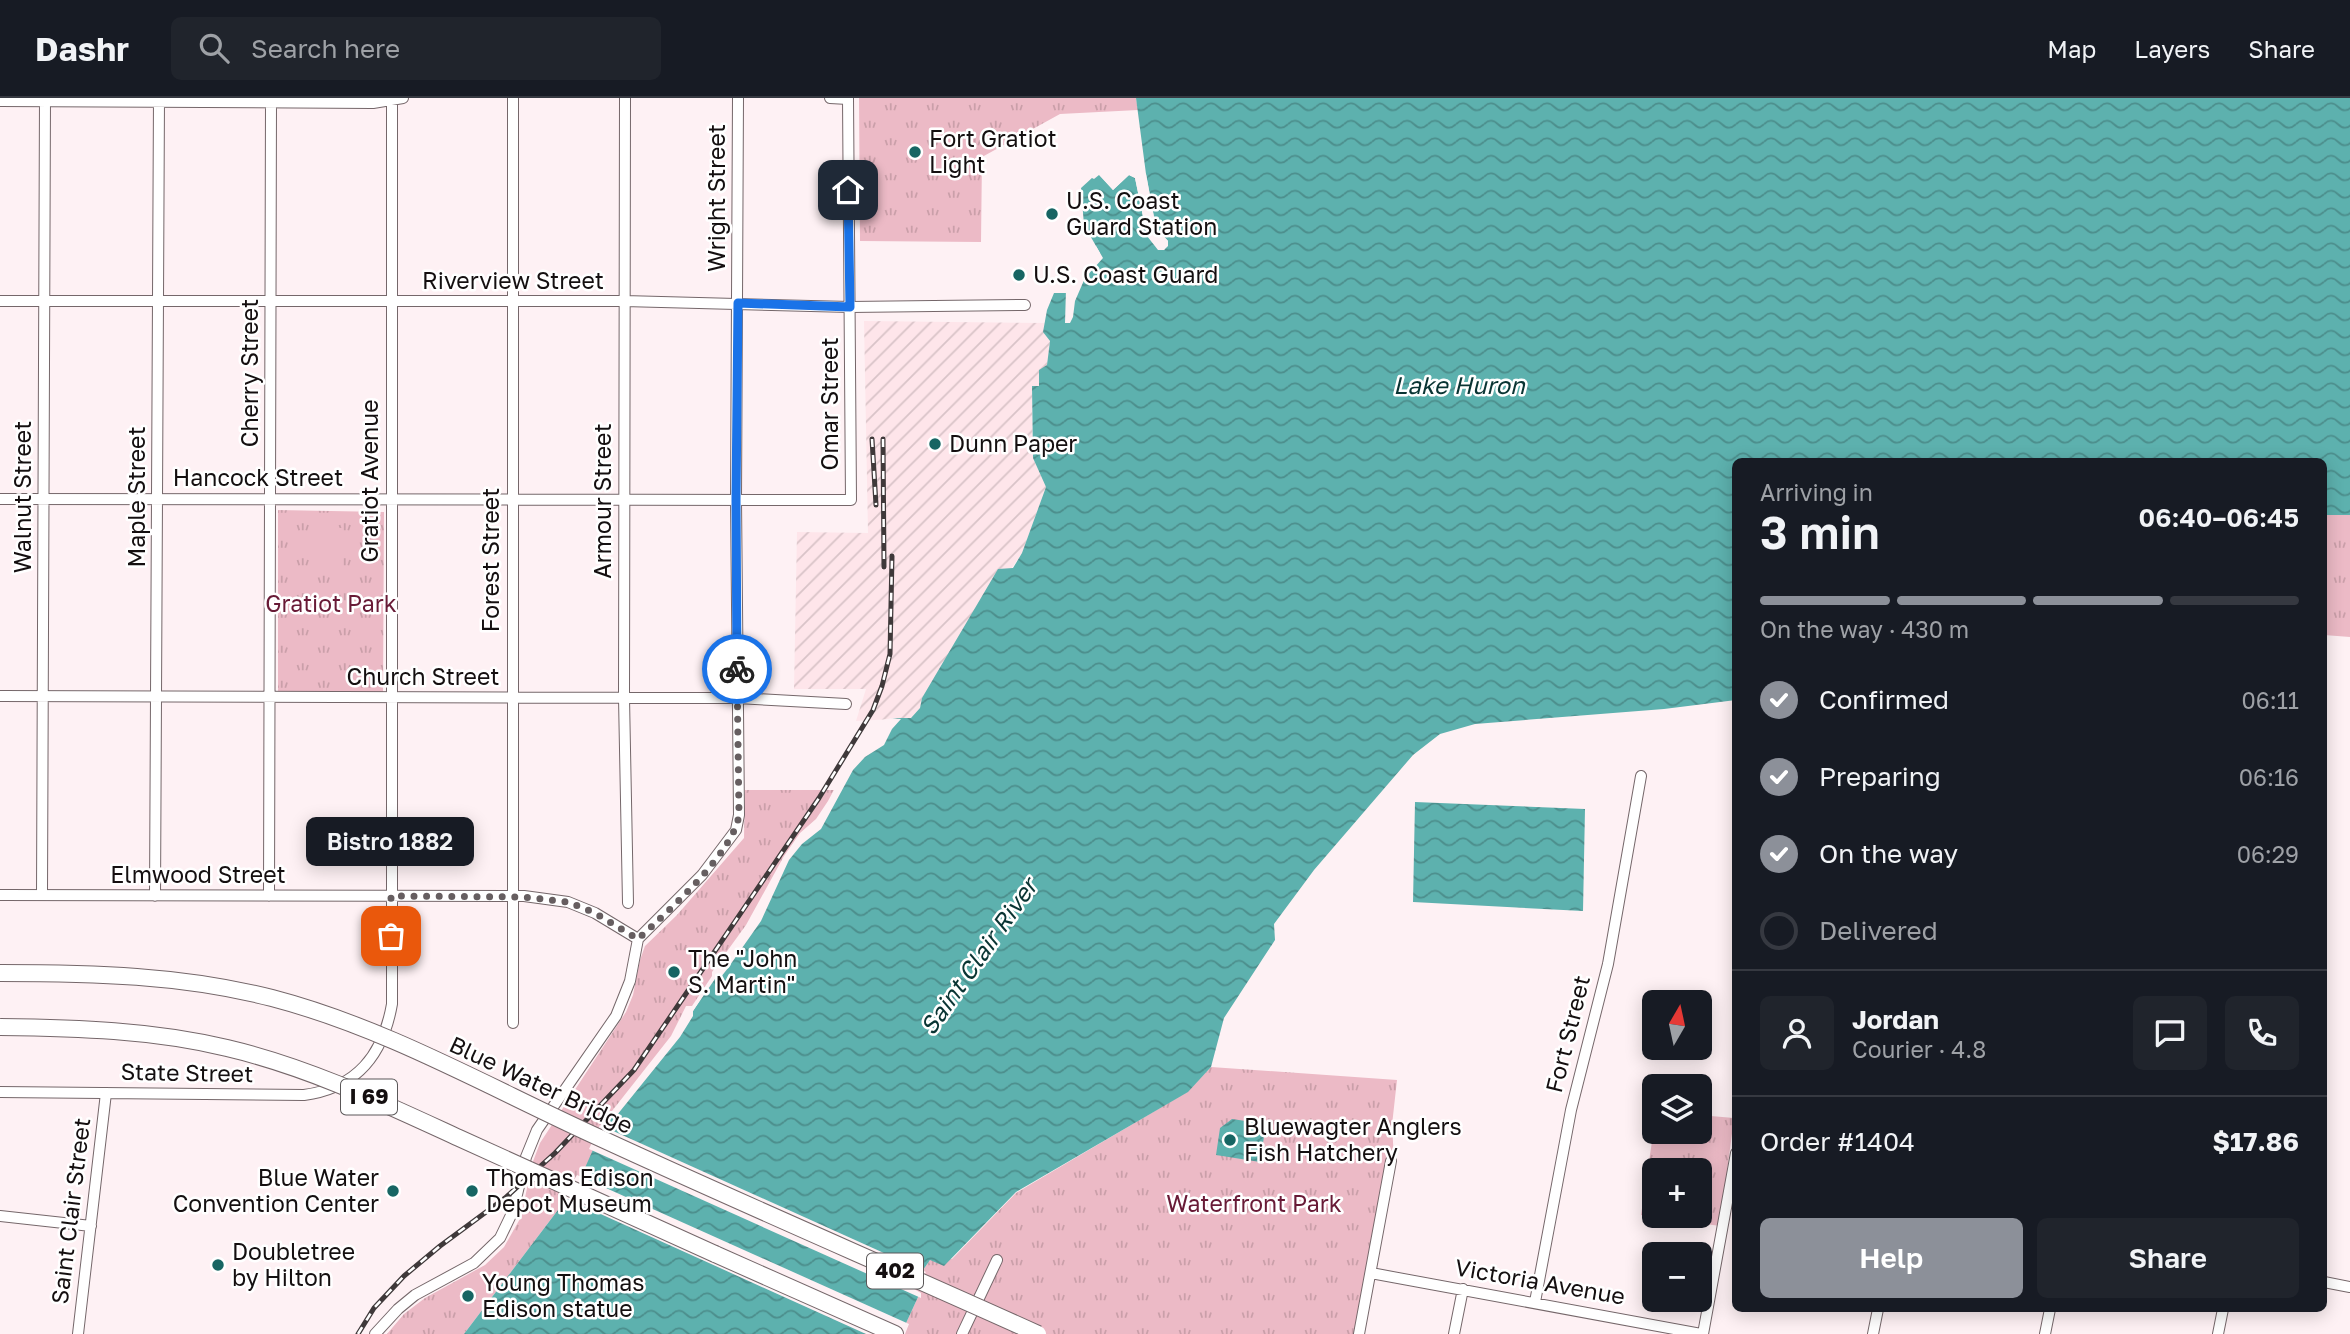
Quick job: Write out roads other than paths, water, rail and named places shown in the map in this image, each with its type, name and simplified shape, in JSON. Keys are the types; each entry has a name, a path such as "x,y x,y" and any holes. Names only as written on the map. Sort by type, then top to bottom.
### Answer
{"highway":[{"name":"Blue Water Bridge","path":"0,973 159,977 217,986 300,1006 376,1034 753,1208 1038,1334"},
{"name":"I 69","path":"0,1027 99,1029 152,1034 225,1047 292,1066 378,1101 715,1254"},
{"name":"402","path":"715,1254 895,1334"}],"street":[{"name":"Forest Street","path":"513,98 513,1023"},
{"name":"Armour Street","path":"625,98 624,698 628,904"},
{"name":"Wright Street","path":"638,939 702,875 731,838 738,823 738,98"},
{"path":"830,98 848,98"},
{"name":"Omar Street","path":"848,98 852,500"},
{"path":"0,101 373,103 396,99"},
{"name":"Gratiot Avenue","path":"365,1067 386,1032 392,1004 391,302 396,99"},
{"name":"Walnut Street","path":"42,895 45,100"},
{"name":"Maple Street","path":"155,896 159,100"},
{"name":"Cherry Street","path":"269,896 271,102"},
{"name":"Riverview Street","path":"0,301 624,301 850,307 1025,305"},
{"name":"Hancock Street","path":"0,499 852,500"},
{"name":"Church Street","path":"0,696 737,698 846,704"},
{"name":"Fort Street","path":"1535,1302 1571,1110 1608,964 1641,776"},
{"name":"Elmwood Street","path":"0,895 524,897 568,902 595,913 638,939"},
{"path":"375,1334 415,1295 474,1263 500,1238 509,1220 526,1157 537,1130 621,1004 631,981 638,939"},
{"name":"State Street","path":"0,1092 304,1095 332,1090 355,1077 365,1067"},
{"name":"Saint Clair Street","path":"78,1334 106,1093"},
{"path":"1359,1334 1391,1161"},
{"path":"1702,1334 1732,1174"},
{"path":"0,1216 91,1226"},
{"path":"962,1334 997,1260"},
{"name":"Victoria Avenue","path":"1371,1273 1702,1334"},
{"path":"2327,1283 2350,1287"},
{"path":"1454,1334 1463,1289"},
{"path":"1874,1334 1878,1312"},
{"path":"2045,1334 2049,1312"},
{"path":"2218,1334 2222,1312"}],"water":[{"name":"Lake Huron","path":"1136,98 2350,98 2350,515 2327,515 2327,458 1732,458 1732,700 1664,709 1475,724 1440,734 1413,755 1314,870 1274,924 1275,940 1224,1018 1211,1067 1188,1092 1016,1192 944,1266 930,1260 909,1290 919,1295 901,1334 464,1334 564,1202 584,1170 608,1116 614,1114 693,1011 784,861 818,822 837,790 892,718 911,718 920,708 922,698 998,569 1013,568 1022,553 1046,487 1033,458 1032,386 1039,386 1039,370 1047,365 1050,341 1043,332 1047,310 1054,293 1067,293 1100,253 1084,225 1081,188 1099,175 1113,190 1129,175 1135,178 1147,236 1164,250 1168,241 1156,228"},
{"path":"1415,802 1585,809 1583,911 1413,902"},
{"path":"1232,1119 1266,1124 1260,1162 1216,1155 1220,1128"}],"railway":[{"path":"872,439 876,505"},
{"path":"883,439 884,567"},
{"path":"358,1334 374,1308 404,1276 505,1198 555,1153 634,1070 819,798 873,710 890,654 892,556"}],"place":[{"name":"Fort Gratiot Light","path":"915,152"},
{"name":"U.S. Coast Guard Station","path":"1052,214"},
{"name":"U.S. Coast Guard","path":"1019,275"},
{"name":"Dunn Paper","path":"935,444"},
{"name":"Bistro 1882","path":"391,936"},
{"name":"The \"John S. Martin\"","path":"674,972"},
{"name":"Bluewagter Anglers Fish Hatchery","path":"1230,1140"},
{"name":"Blue Water Convention Center","path":"393,1191"},
{"name":"Thomas Edison Depot Museum","path":"472,1191"},
{"name":"Doubletree by Hilton","path":"218,1265"},
{"name":"Young Thomas Edison statue","path":"468,1296"}],"park label":[{"name":"Gratiot Park","path":"331,604"},
{"name":"Waterfront Park","path":"1254,1204"}],"water label":[{"name":"Saint Clair River","path":"979,957"}]}
